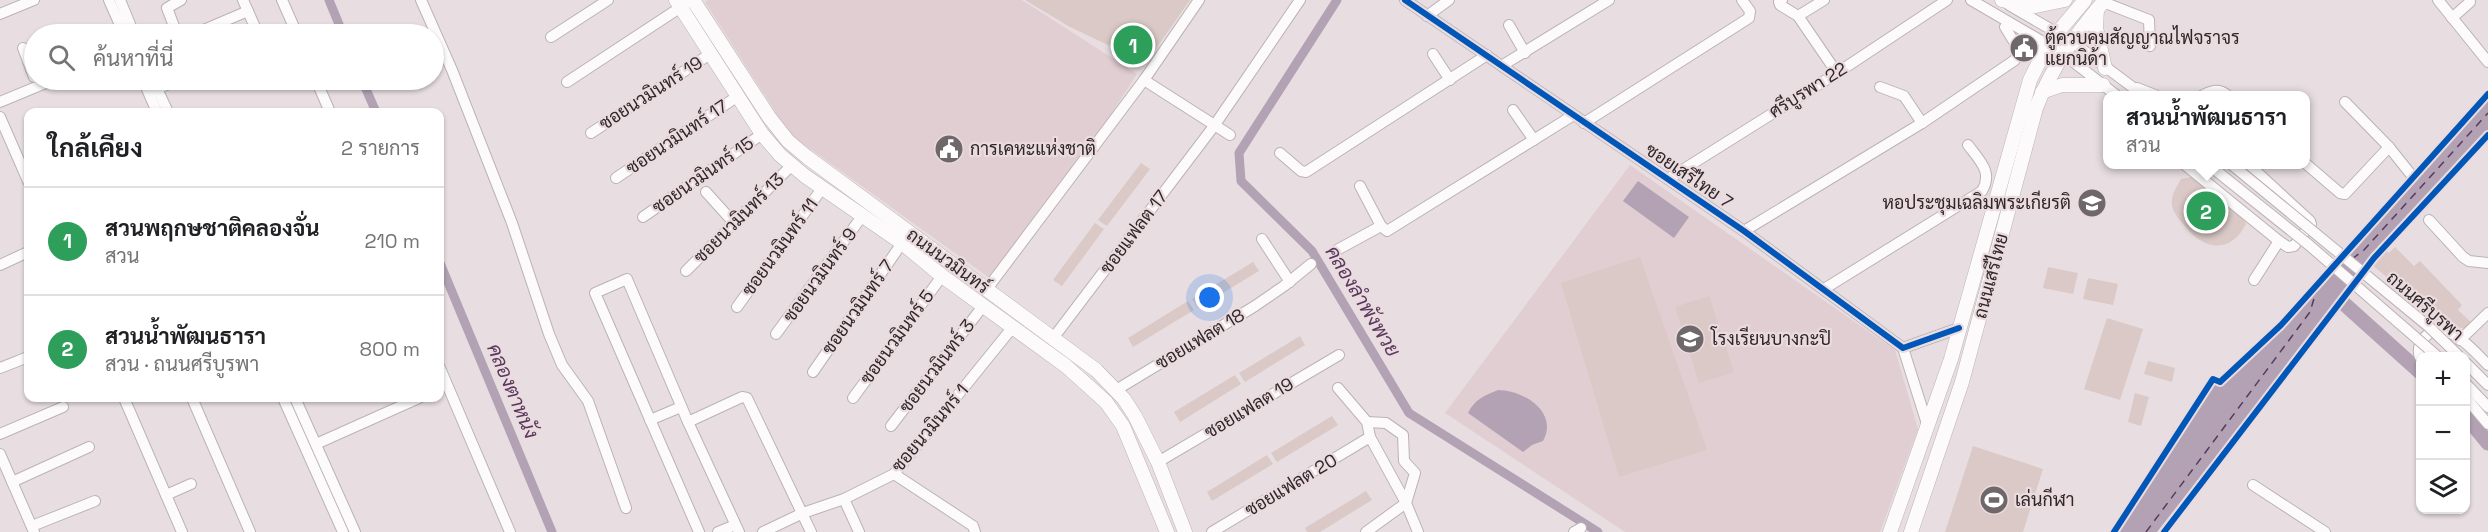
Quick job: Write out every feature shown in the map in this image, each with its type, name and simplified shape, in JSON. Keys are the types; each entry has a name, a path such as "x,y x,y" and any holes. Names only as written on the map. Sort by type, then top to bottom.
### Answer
{"main road":[{"path":"2001,0 2031,7 2065,0"},
{"name":"ถนนเสรีไทย","path":"1890,532 1928,428 1959,328 2023,99 2048,44 2085,0"},
{"name":"ถนนนวมินทร์","path":"685,2 710,54 762,134 791,166 902,243 942,276 1066,366 1106,402 1123,426 1167,532"},
{"name":"ถนนนวมินทร์","path":"685,2 788,141 1054,337 1096,370 1116,390 1135,417 1158,462 1185,532"},
{"name":"ถนนเสรีไทย","path":"1911,532 1970,355 2023,153 2042,92 2067,47 2102,4"},
{"path":"2102,4 2096,28 2105,68"},
{"path":"2042,92 2062,85 2103,85"},
{"path":"1902,532 1936,461"}],"street":[{"path":"0,14 34,0"},
{"path":"109,0 120,24"},
{"path":"120,0 130,24"},
{"path":"173,24 167,8 181,0"},
{"path":"243,0 254,24"},
{"path":"282,0 293,24"},
{"path":"421,0 432,24"},
{"path":"551,37 608,0"},
{"path":"987,289 1144,80 1199,0"},
{"name":"ซอยแฟลต 17","path":"1054,337 1214,126 1300,0"},
{"name":"ซอยเสรีไทย 7","path":"1405,0 1503,65 1572,116 1744,231 1903,348"},
{"path":"1427,15 1449,0"},
{"path":"1503,65 1609,0"},
{"path":"1584,123 1749,18 1750,11 1742,0"},
{"path":"1782,0 1779,2 1780,5 1798,16 1837,73"},
{"path":"1798,16 1824,0"},
{"path":"1971,0 2048,44 2067,47 2105,68 2136,91"},
{"path":"2001,0 2057,32 2067,47 2110,91"},
{"path":"2438,0 2488,62"},
{"path":"567,82 685,2"},
{"name":"ศรีบูรพา 22","path":"1668,179 1837,73 1939,2"},
{"path":"2452,18 2470,2"},
{"path":"2102,4 2149,20 2150,46"},
{"path":"217,24 248,11"},
{"path":"1509,25 1525,53"},
{"path":"1744,231 1922,123 2015,60 2019,50 2005,27"},
{"path":"444,52 512,223 549,334 562,365 588,401 626,508"},
{"name":"ซอยนวมินทร์ 19","path":"591,133 710,54"},
{"path":"1433,54 1450,80"},
{"path":"1280,153 1301,171 1306,171 1487,55"},
{"path":"1144,80 1230,135"},
{"path":"1880,87 1904,96 1922,123"},
{"path":"2131,87 2146,91"},
{"path":"0,102 24,88"},
{"path":"153,90 156,108"},
{"path":"155,90 166,108"},
{"path":"320,90 328,108"},
{"name":"ซอยนวมินทร์ 17","path":"616,178 738,96"},
{"path":"2345,102 2413,177"},
{"path":"1514,110 1534,140"},
{"path":"1360,186 1381,226 1387,231 1572,116"},
{"path":"0,117 24,170"},
{"name":"ซอยนวมินทร์ 15","path":"643,217 762,134"},
{"path":"1824,289 1982,191 1988,180 1987,169 1968,145"},
{"path":"2310,167 2340,193 2345,194 2388,147"},
{"name":"ซอยนวมินทร์ 13","path":"686,271 791,166"},
{"path":"2189,169 2279,241 2288,247 2294,246 2311,224 2310,221 2252,169"},
{"name":"ถนนศรีบูรพา","path":"2214,169 2309,245 2431,352"},
{"name":"ถนนศรีบูรพา","path":"2236,169 2428,326 2454,352"},
{"name":"ซอยนวมินทร์ 11","path":"737,307 823,187"},
{"path":"706,192 734,223"},
{"name":"ซอยนวมินทร์ 9","path":"776,334 864,215"},
{"path":"2429,220 2469,261 2488,263"},
{"path":"1335,251 1381,226"},
{"path":"1262,239 1290,282"},
{"path":"2254,280 2279,241"},
{"name":"ซอยนวมินทร์ 7","path":"813,372 902,243"},
{"path":"0,264 24,254"},
{"name":"ซอยแฟลต 18","path":"1116,390 1255,306 1290,282 1311,264"},
{"name":"ซอยนวมินทร์ 5","path":"853,398 942,276"},
{"path":"699,532 595,293 627,279 681,407 737,528 718,532"},
{"name":"ซอยนวมินทร์ 3","path":"891,426 982,306"},
{"path":"2460,340 2488,313"},
{"name":"ซอยนวมินทร์ 1","path":"766,531 803,513 844,499 894,474 1012,328"},
{"path":"1928,428 1903,348 1959,328"},
{"path":"2418,352 2420,343 2431,332 2447,331 2488,365"},
{"name":"ซอยแฟลต 19","path":"1158,462 1339,355"},
{"path":"0,368 24,359"},
{"name":"ถนนศรีบูรพา","path":"2470,367 2488,385"},
{"path":"1338,388 1367,422 1370,437 1406,503 1418,532"},
{"path":"2470,388 2488,406"},
{"path":"444,389 510,532"},
{"path":"688,422 742,398 747,398 811,532"},
{"path":"126,402 182,532"},
{"path":"194,402 250,532"},
{"path":"285,402 343,532"},
{"path":"297,402 355,532"},
{"path":"316,444 410,402"},
{"path":"2470,403 2488,424"},
{"path":"0,434 63,407"},
{"path":"650,420 681,407"},
{"path":"1366,532 1406,503 1415,473 1404,461 1403,435 1386,423 1367,422"},
{"name":"ซอยแฟลต 20","path":"1212,532 1370,437"},
{"path":"12,482 89,447"},
{"path":"0,454 33,529 95,501"},
{"path":"894,474 973,526 975,532"},
{"path":"166,495 191,484"},
{"path":"2253,485 2325,532"},
{"path":"844,499 859,532"}],"shaded area":[{"name":"การเคหะแห่งชาติ","path":"708,0 1022,0 1137,74 1079,164 1075,162 991,279 795,138 783,124 705,2"},
{"path":"1025,0 1190,0 1146,63 1070,27"},
{"path":"2488,99 2488,131 2374,255 2157,532 2116,532 2214,381 2221,384 2256,350"},
{"path":"1141,163 1150,169 1107,226 1098,220"},
{"name":"โรงเรียนบางกะปิ","path":"1630,165 1895,350 1918,429 1880,532 1625,532 1445,413"},
{"path":"2192,177 2240,212 2246,224 2232,241 2216,246 2199,240 2176,215 2172,205 2174,193 2181,179"},
{"path":"1638,181 1689,217 1674,238 1623,201"},
{"path":"1095,223 1104,229 1062,286 1053,280"},
{"path":"2395,247 2414,266 2420,261 2462,305 2458,310 2473,324 2467,329 2437,323 2410,296 2372,265 2385,250 2389,253"},
{"path":"1640,257 1707,450 1619,477 1561,283"},
{"path":"1253,262 1259,271 1198,308 1192,299"},
{"path":"2048,267 2078,273 2073,294 2043,288"},
{"path":"2088,278 2118,284 2113,305 2083,299"},
{"path":"1709,296 1734,372 1699,383 1675,307"},
{"path":"1188,301 1194,310 1133,347 1128,338"},
{"path":"2107,318 2143,329 2120,400 2084,389"},
{"path":"1300,336 1305,345 1245,382 1239,373"},
{"path":"2148,361 2175,368 2172,382 2144,374"},
{"path":"1235,375 1241,384 1180,422 1174,412"},
{"path":"1498,390 1518,394 1536,405 1546,421 1547,430 1543,441 1523,452 1468,413 1480,398"},
{"path":"2135,393 2149,397 2141,426 2128,422"},
{"path":"1332,416 1338,425 1277,462 1271,453"},
{"name":"เล่นกีฬา","path":"1973,446 2043,469 2023,532 1945,532"},
{"path":"1267,455 1273,464 1212,501 1207,492"},
{"path":"1366,491 1372,500 1320,532 1307,532 1305,528"}],"waterway":[{"name":"คลองตาหนัง","path":"329,0 339,24"},
{"name":"คลองลำพังพวย","path":"1337,0 1239,153 1241,181 1312,251 1409,413 1598,532"},
{"name":"คลองตาหนัง","path":"366,90 374,108"},
{"name":"คลองตาหนัง","path":"444,273 552,532"},
{"path":"2331,292 2416,368"},
{"path":"2470,421 2488,443"}],"ferry route":[{"path":"2352,259 2364,250 2488,113"},
{"path":"2146,532 2310,312 2318,285 2334,273"}],"cycle path":[{"path":"1405,0 1744,231 1903,348 1959,328"},
{"path":"2114,532 2213,379 2220,382 2281,325 2488,94"},
{"path":"2164,532 2374,258 2488,135"}],"place":[{"name":"สวนพฤกษชาติคลองจั่น","path":"1133,45"},
{"name":"ตู้ควบคุมสัญญาณไฟจราจร แยกนิด้า","path":"2024,48"},
{"name":"การเคหะแห่งชาติ","path":"949,149"},
{"name":"หอประชุมเฉลิมพระเกียรติ","path":"2092,203"},
{"name":"สวนน้ำพัฒนธารา","path":"2206,211"},
{"name":"โรงเรียนบางกะปิ","path":"1690,339"},
{"name":"เล่นกีฬา","path":"1994,500"}]}
